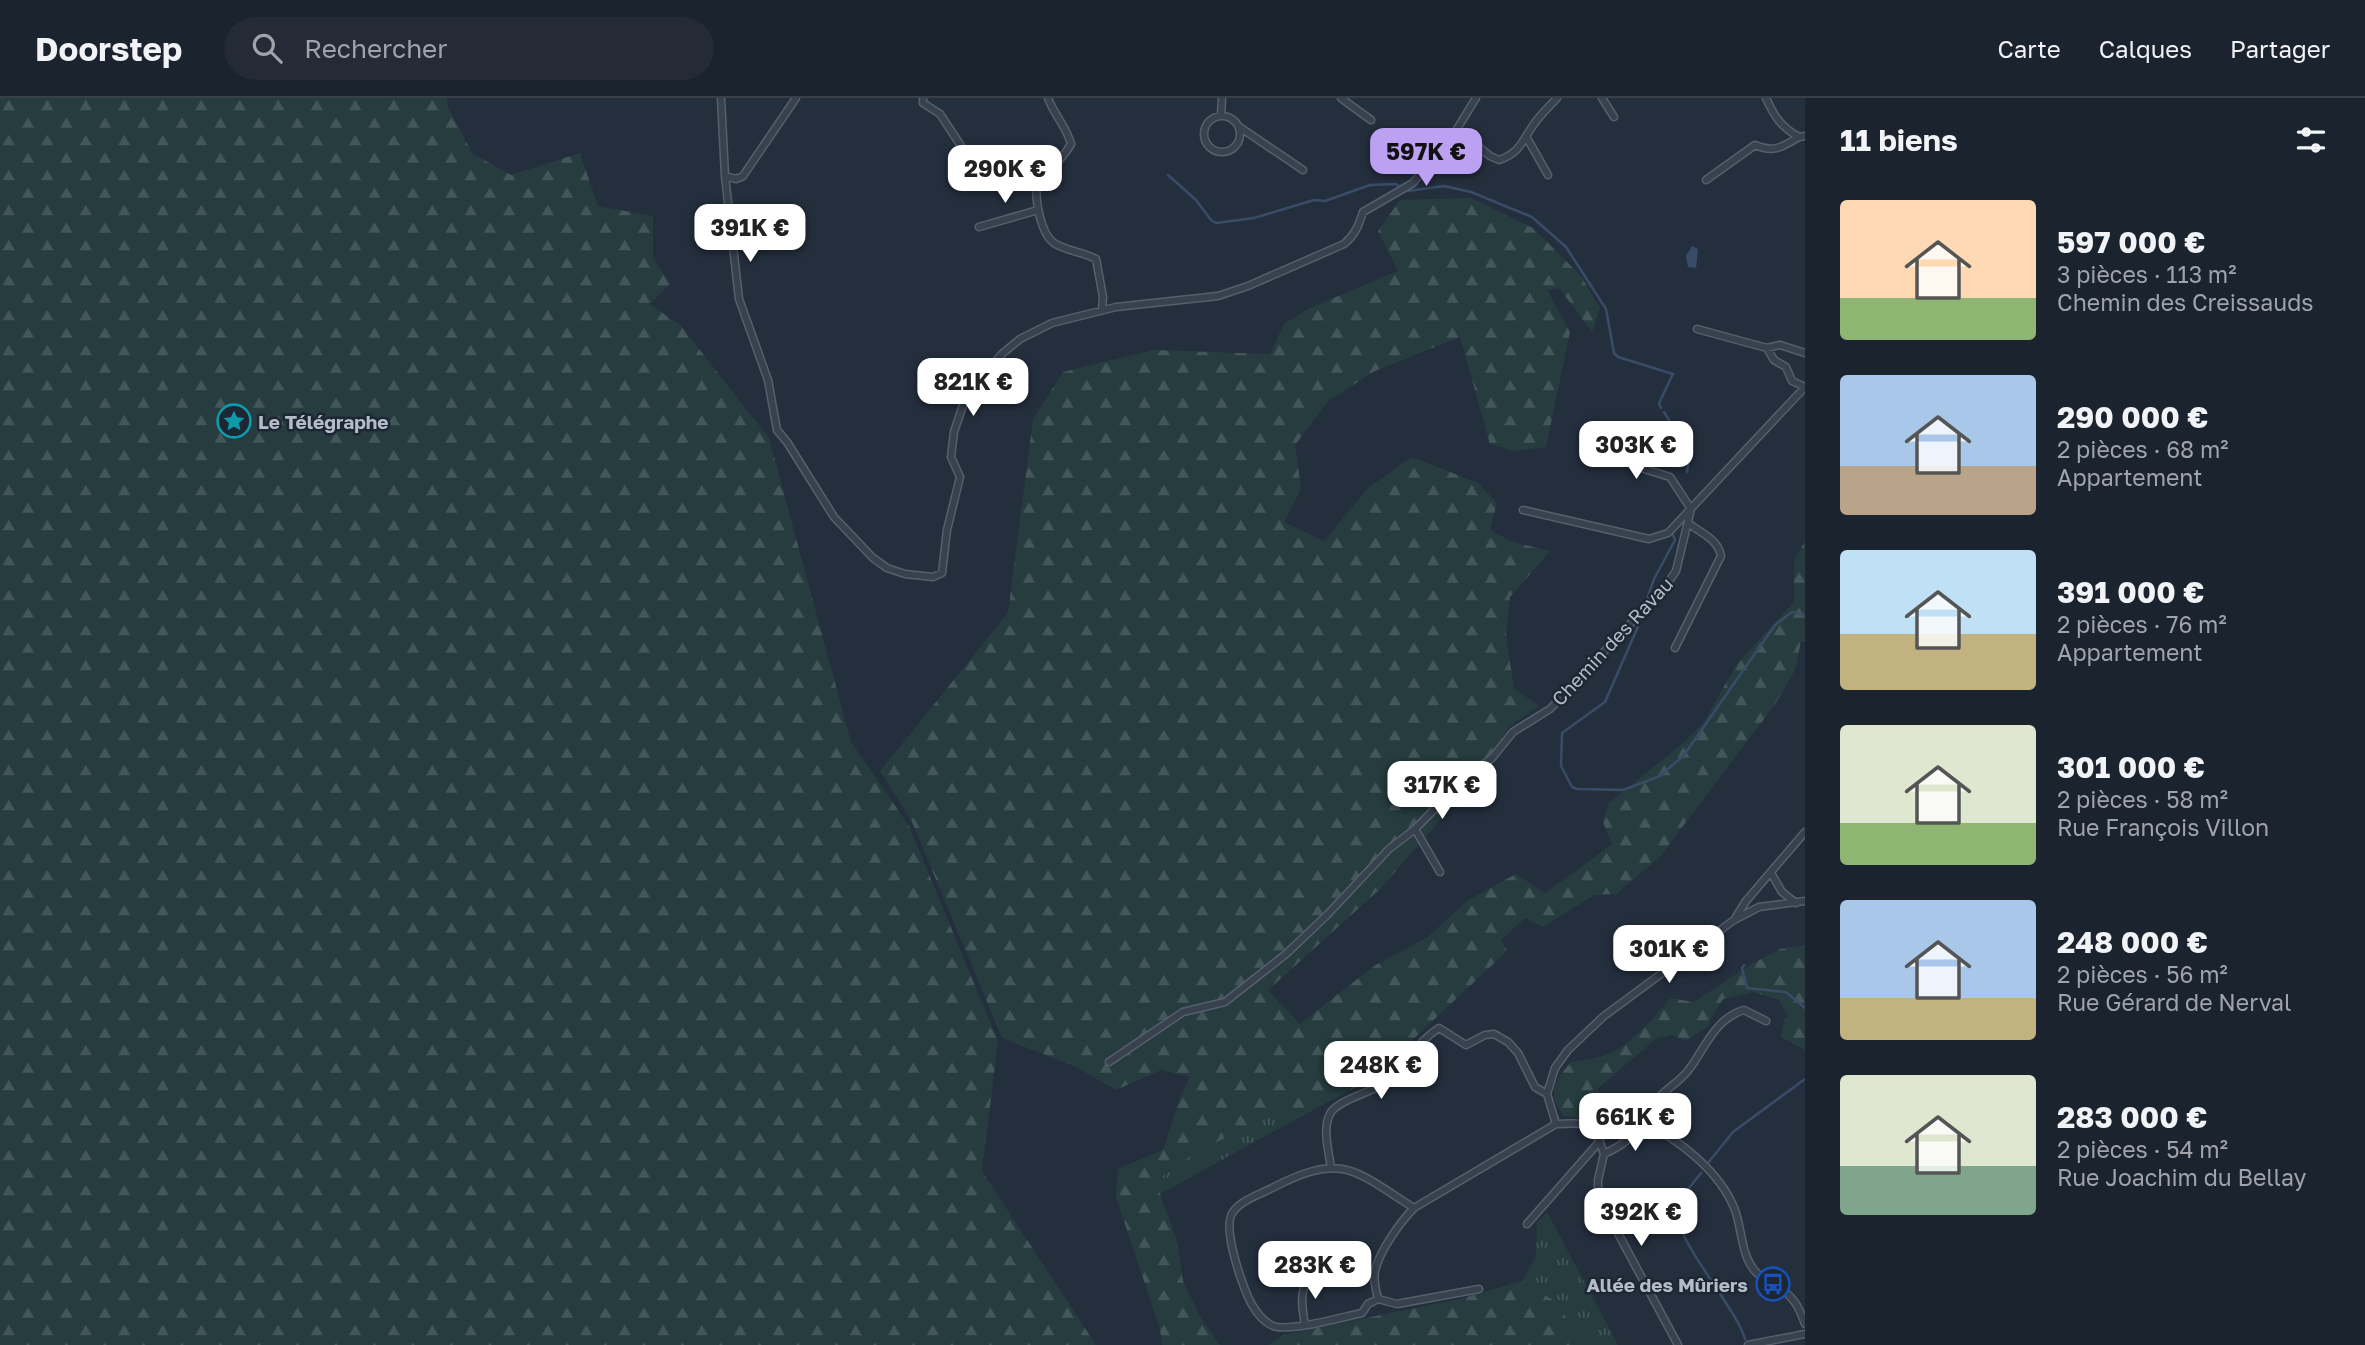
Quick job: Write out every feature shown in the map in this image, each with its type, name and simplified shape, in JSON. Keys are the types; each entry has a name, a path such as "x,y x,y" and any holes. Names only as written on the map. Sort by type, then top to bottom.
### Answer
{"street":[{"path":"721,98 725,176 739,299 768,380 777,430 835,517 873,558 887,568 905,574 933,577 942,573 944,566 943,550 960,477 951,457 954,432 966,397 1002,354 1020,339 1052,323 1102,310 1218,296 1248,286 1344,244 1355,232 1363,212 1413,183 1457,129 1476,98"},
{"path":"725,176 736,179 743,176 796,98"},
{"path":"923,98 923,103 929,109 940,114 963,149"},
{"path":"1048,98 1068,133 1071,144 1037,186 1038,210 1047,234 1054,243 1096,259 1103,298 1102,310"},
{"path":"1221,116 1222,98"},
{"path":"1341,98 1371,120"},
{"path":"1457,129 1490,156 1499,160 1510,156 1527,138 1532,126 1557,98"},
{"path":"1602,98 1614,117"},
{"path":"1766,98 1780,125 1802,136"},
{"path":"1237,126 1239,139 1225,152 1213,149 1205,139 1205,127 1209,121 1221,116 1228,117 1237,126 1303,170"},
{"path":"1706,180 1755,145 1767,150 1783,146 1802,136"},
{"path":"1527,138 1548,175"},
{"path":"979,226 1038,210"},
{"path":"1697,329 1767,348 1780,345 1805,353"},
{"path":"1523,510 1649,539 1668,533 1805,387 1793,381 1786,367 1774,360 1767,348"},
{"path":"1647,435 1636,460 1638,467 1670,477 1691,509"},
{"name":"Chemin des Ravau","path":"1110,1062 1183,1012 1225,1002 1286,954 1390,849 1415,829 1466,778 1492,758 1513,732 1550,709 1665,587 1676,571 1691,509"},
{"path":"1675,648 1721,556 1714,541 1688,523"},
{"path":"1415,829 1440,872"},
{"path":"1734,920 1746,901 1805,832"},
{"path":"1770,873 1782,892 1796,903"},
{"path":"1556,1124 1547,1094 1555,1069 1568,1050 1604,1016 1734,920 1759,907 1805,901"},
{"path":"1604,1154 1625,1144 1644,1122 1657,1099 1684,1077 1714,1030 1736,1012 1744,1010 1766,1021"},
{"path":"1331,1168 1326,1135 1330,1114 1338,1105 1378,1088 1392,1078 1439,1028 1466,1045 1485,1035 1494,1034 1508,1042 1518,1053 1535,1087 1547,1094"},
{"path":"1644,1122 1674,1140 1717,1179 1735,1211 1746,1254 1754,1270 1791,1297 1798,1305 1805,1324"},
{"path":"1378,1299 1374,1283 1375,1270 1403,1219 1413,1208 1556,1124 1580,1123 1591,1127 1604,1154 1598,1180 1598,1196 1678,1345"},
{"path":"1527,1224 1600,1141"},
{"path":"1413,1208 1363,1175 1331,1168 1316,1168 1298,1175 1242,1203 1229,1221 1233,1250 1251,1304 1271,1325 1285,1328 1362,1313 1368,1304 1378,1299 1397,1304 1479,1289"},
{"path":"1305,1325 1301,1305 1303,1290 1309,1277 1321,1273"},
{"path":"1748,1345 1805,1334"}],"green space":[{"path":"0,98 447,98 447,105 472,153 511,175 580,153 598,206 653,216 653,258 670,284 650,304 681,326 769,438 851,742 909,826 998,1041 982,1171 1096,1345 0,1345"},
{"path":"1471,198 1533,228 1581,276 1600,308 1592,332 1559,288 1547,290 1570,332 1546,447 1514,451 1490,444 1460,337 1375,371 1328,401 1295,445 1301,489 1284,522 1324,541 1368,488 1412,457 1478,483 1497,503 1490,530 1513,542 1550,551 1510,597 1506,636 1514,688 1539,706 1509,727 1478,777 1380,889 1268,990 1300,1024 1374,966 1428,937 1467,901 1516,874 1545,893 1612,844 1603,822 1608,804 1682,744 1704,722 1736,665 1794,602 1794,560 1805,541 1805,642 1801,642 1795,670 1774,706 1659,858 1616,894 1594,895 1543,927 1525,918 1501,940 1507,951 1371,1079 1291,1122 1277,1110 1176,1164 1159,1178 1160,1194 1177,1241 1183,1281 1201,1318 1220,1345 1162,1345 1160,1329 1116,1197 1118,1169 1163,1150 1181,1095 1190,1077 1161,1070 1116,1090 1074,1066 1002,1038 912,822 880,771 1008,613 1033,419 1063,372 1153,350 1270,354 1284,324 1312,307 1398,271 1378,231 1400,200"},
{"path":"1805,945 1805,1050 1781,1037 1784,1021 1788,1016 1779,1000 1753,992 1723,999 1709,1026 1686,1041 1672,1035 1657,1038 1597,1089 1623,1128 1612,1139 1592,1121 1563,1115 1555,1100 1555,1087 1571,1062 1599,1057 1617,1050 1642,1029 1670,998 1694,1002 1750,965 1780,949"},
{"path":"1278,1109 1291,1122 1160,1194 1159,1179 1176,1164"},
{"path":"1547,1212 1618,1345 1584,1345 1556,1303 1522,1281 1536,1256 1537,1222"},
{"path":"1522,1281 1556,1302 1584,1345 1268,1345 1283,1335 1463,1298"}],"water":[{"path":"1692,246 1698,249 1696,268 1688,267 1686,256"}],"waterway":[{"path":"1168,175 1196,200 1216,223 1254,218 1314,200 1325,201 1370,185 1396,184 1400,187"},
{"path":"1408,188 1408,191 1444,186 1471,192 1532,217 1566,247 1606,309 1614,353 1618,357 1673,374 1659,403 1661,408"},
{"path":"1664,412 1690,453 1687,472"},
{"path":"1645,605 1654,579 1675,540 1673,535"},
{"path":"1640,618 1605,702 1562,733 1561,766 1572,787 1577,789 1623,790 1660,776 1684,755 1775,625 1792,612 1805,615"},
{"path":"1744,965 1742,968 1747,988 1786,992 1805,1008"},
{"path":"1708,1163 1733,1132 1805,1079"},
{"path":"1701,1173 1677,1203 1676,1214 1681,1230 1745,1339"}],"place":[{"name":"Le Télégraphe","path":"234,421"},
{"name":"Allée des Mûriers","path":"1773,1284"}]}
